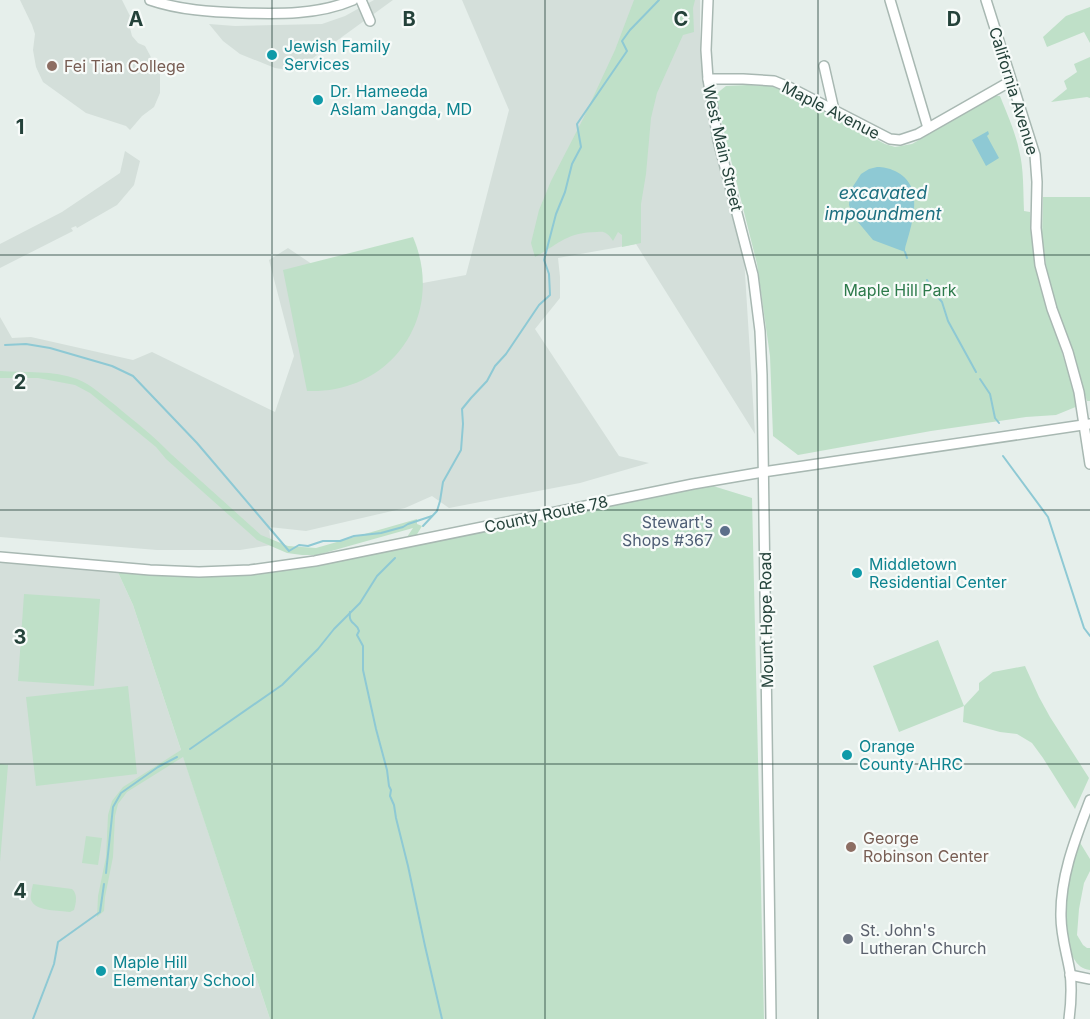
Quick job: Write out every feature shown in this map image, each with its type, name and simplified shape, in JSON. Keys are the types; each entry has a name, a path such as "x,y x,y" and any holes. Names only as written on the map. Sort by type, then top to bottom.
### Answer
{"street":[{"path":"150,0 170,6 194,9 275,13 316,11 352,0"},
{"path":"361,0 370,21"},
{"name":"West Main Street","path":"708,0 706,50 708,79 718,140 741,223"},
{"path":"890,0 928,128"},
{"name":"California Avenue","path":"986,0 1037,165 1036,228 1044,281 1074,373 1087,424 1090,464"},
{"path":"824,66 834,110"},
{"name":"Maple Avenue","path":"708,79 774,81 890,139 900,140 907,139 928,128 1011,81"},
{"name":"Mount Hope Road","path":"741,223 753,274 760,331 762,375 771,1019"},
{"name":"County Route 78","path":"0,557 199,572 278,567 693,484 1087,424"},
{"path":"1069,1019 1070,975 1061,918 1063,891 1072,852 1090,800"},
{"path":"1070,975 1090,979"}],"shaded area":[{"name":"Fei Tian College","path":"20,0 122,0 132,20 130,28 132,36 138,43 145,46 160,74 160,93 154,107 142,116 130,130 126,126 86,113 43,82 36,67 33,50 35,34"},
{"path":"374,0 393,0 295,71 275,68 240,54 223,41 209,24 235,26 322,24 345,16"},
{"path":"462,0 700,0 700,38 704,75 742,225 755,434 636,244 558,258 560,298 535,329 619,456 649,463 580,483 449,508 432,496 405,508 306,531 269,527 271,545 240,550 157,550 0,537 0,317 12,338 31,337 133,360 152,352 275,412 294,356 269,260 288,248 358,295 466,275 509,110"},
{"path":"125,151 140,161 134,185 117,205 77,228 76,226 71,228 73,231 0,268 0,244 62,212 120,173"},
{"path":"0,558 116,568 133,605 270,1019 0,1019"}],"green space":[{"path":"634,0 695,0 694,32 683,35 657,93 651,118 641,204 641,243 622,247 622,235 618,232 613,241 604,232 578,234 535,257 531,243 539,210 615,50"},
{"path":"1090,7 1090,43 1084,32 1047,47 1043,37 1066,16"},
{"path":"1090,57 1090,98 1051,102 1067,89 1064,81 1077,72 1074,64"},
{"name":"Maple Hill Park","path":"726,86 771,86 782,90 885,144 895,147 912,144 995,96 1000,96 1021,157 1024,211 1030,212 1036,269 1078,406 1056,415 1026,417 931,431 798,455 773,436 770,356 757,264 716,94"},
{"path":"1043,197 1090,197 1090,401 1087,401 1049,285 1042,237"},
{"path":"413,237 421,266 422,294 416,321 404,344 387,364 364,379 337,388 307,391 283,270"},
{"path":"0,371 58,374 88,384 151,435 261,535 288,546 316,548 417,519 417,524 422,526 413,541 713,486 752,498 764,1019 270,1019 183,757 127,792 118,804 115,816 113,857 104,911 97,917 98,896 106,857 108,815 112,801 123,787 181,750 133,605 116,568 212,572 403,543 413,528 317,555 287,553 257,540 166,459 156,447 90,393 75,385 38,378 0,378"},
{"path":"24,594 100,599 94,686 18,681"},
{"path":"938,640 964,706 899,732 873,666"},
{"path":"1025,666 1050,717 1089,778 1075,809 1032,743 1017,734 963,722 964,706 979,690 979,683 993,672"},
{"path":"128,686 137,774 36,786 26,697"},
{"path":"0,764 8,765 0,862"},
{"path":"86,836 102,838 98,865 82,863"},
{"path":"1079,841 1090,859 1090,871 1084,883 1077,935 1083,945 1090,948 1090,970 1081,966 1074,959 1067,935 1068,887"},
{"path":"33,884 72,889 76,896 74,910 70,912 38,907 31,900"}],"water":[{"path":"988,131 987,136 999,158 986,166 972,140"},
{"name":"excavated impoundment","path":"877,167 895,171 905,178 914,195 913,217 905,252 873,240 853,216 849,205 850,191 861,174"}],"waterway":[{"path":"423,526 437,511 443,482 461,450 462,409 487,381 495,366 506,354 539,305 550,295 549,274 544,260 572,164 581,147 577,124 627,51 622,41 659,0"},
{"path":"905,252 907,258"},
{"path":"927,280 942,302 948,321 976,372"},
{"path":"5,345 26,344 50,348 112,366 133,376 197,443 289,551 299,545 308,546 323,541 340,541 354,536 381,533 432,516"},
{"path":"980,379 990,394 995,418 999,423"},
{"path":"1003,456 1048,517 1084,628 1090,636"},
{"path":"190,749 282,685 360,603 377,576 395,558"},
{"path":"350,612 350,619 358,628 357,635 363,646 363,670 442,1019"},
{"path":"106,873 113,807 121,793 158,767 177,757"},
{"path":"33,1019 54,964 58,942 100,912 104,884"}],"place":[{"name":"Jewish Family Services","path":"272,55"},
{"name":"Fei Tian College","path":"52,66"},
{"name":"Dr. Hameeda Aslam Jangda, MD","path":"318,100"},
{"name":"Stewart's Shops #367","path":"725,531"},
{"name":"Middletown Residential Center","path":"857,573"},
{"name":"Orange County AHRC","path":"847,755"},
{"name":"George Robinson Center","path":"851,847"},
{"name":"St. John's Lutheran Church","path":"848,939"},
{"name":"Maple Hill Elementary School","path":"101,971"}]}
